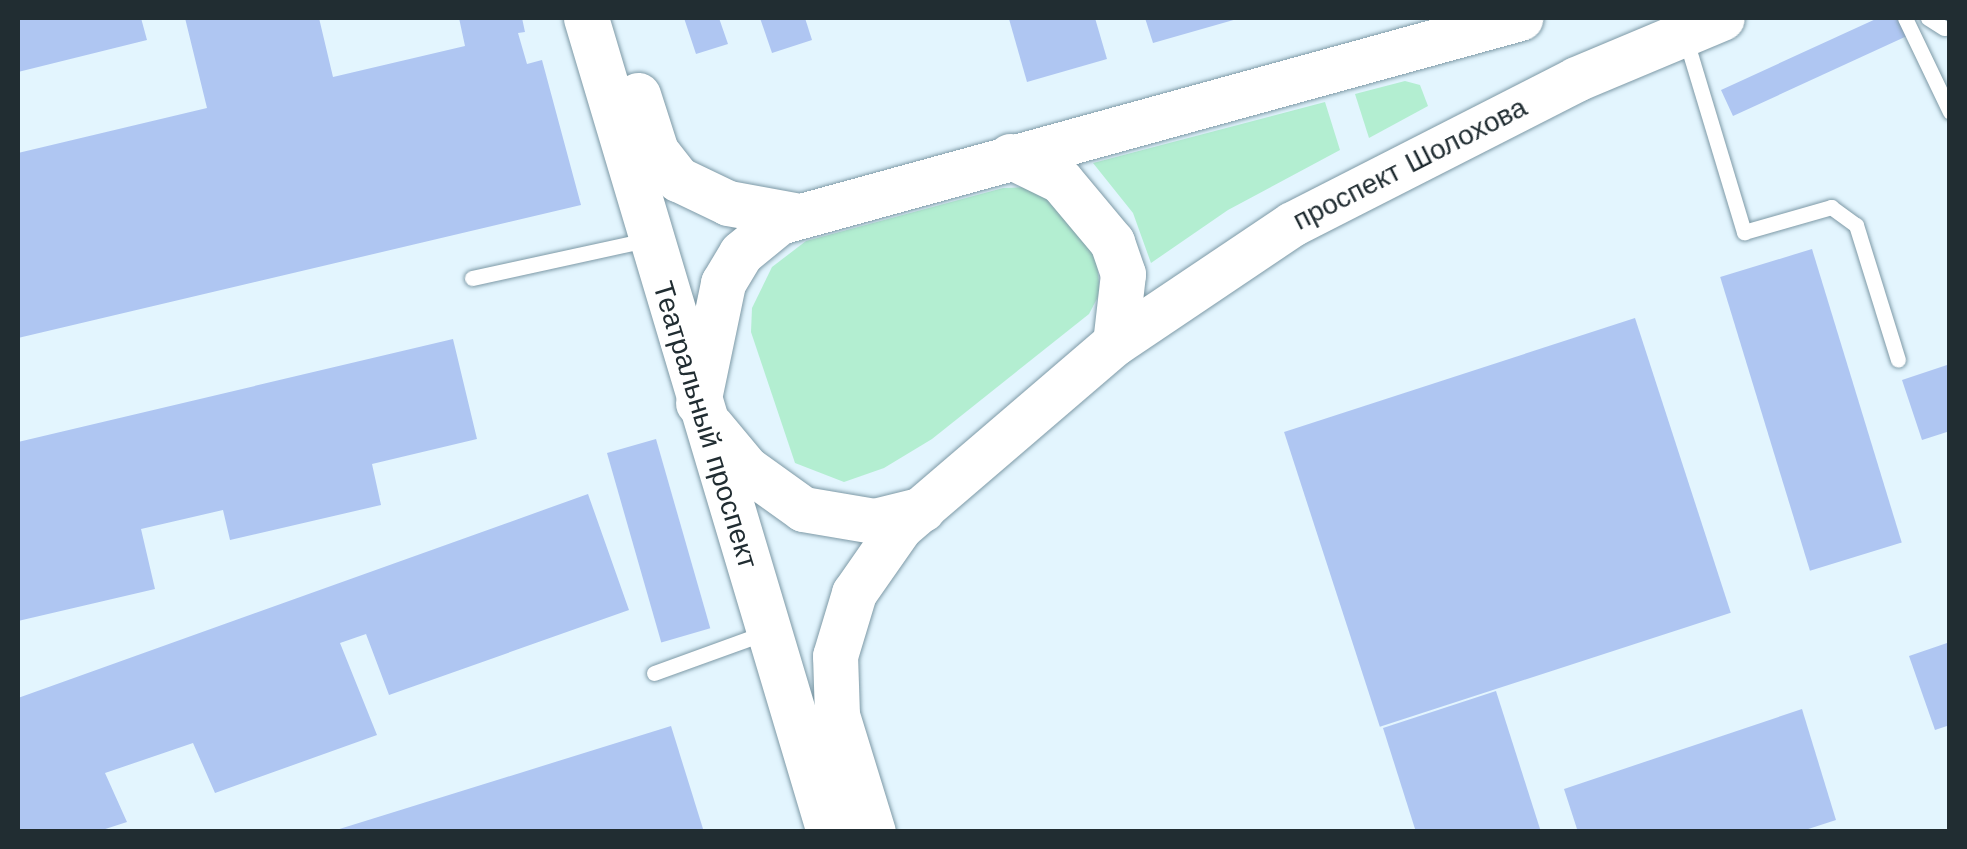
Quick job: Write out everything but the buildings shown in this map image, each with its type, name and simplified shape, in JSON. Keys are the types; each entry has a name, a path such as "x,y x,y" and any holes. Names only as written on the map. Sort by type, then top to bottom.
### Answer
{"main road":[{"name":"Театральный проспект","path":"586,18 766,632 829,832"},
{"path":"615,18 666,166 712,198 795,215"},
{"path":"923,509 874,520 803,510 746,468 700,409 723,283 741,253 795,215 1520,18"},
{"name":"проспект Шолохова","path":"923,509 1115,342 1307,216 1703,24"},
{"path":"1010,156 1061,181 1112,242 1123,274 1115,342"},
{"path":"873,832 837,715 835,656 846,613 866,572 923,509"}],"lane":[{"path":"1905,18 1950,112"},
{"path":"1928,18 1944,28"},
{"path":"1703,24 1744,232 1830,207 1856,224 1898,360"},
{"path":"472,278 650,240"},
{"path":"654,673 766,632"}],"green space":[{"path":"1405,81 1420,85 1428,106 1369,138 1355,94"},
{"path":"1325,102 1340,150 1228,210 1151,263 1133,213 1093,163"},
{"path":"1031,187 1054,196 1096,252 1100,293 1089,314 932,439 884,468 844,482 795,463 751,332 752,308 772,267 806,241 1003,188"}]}
